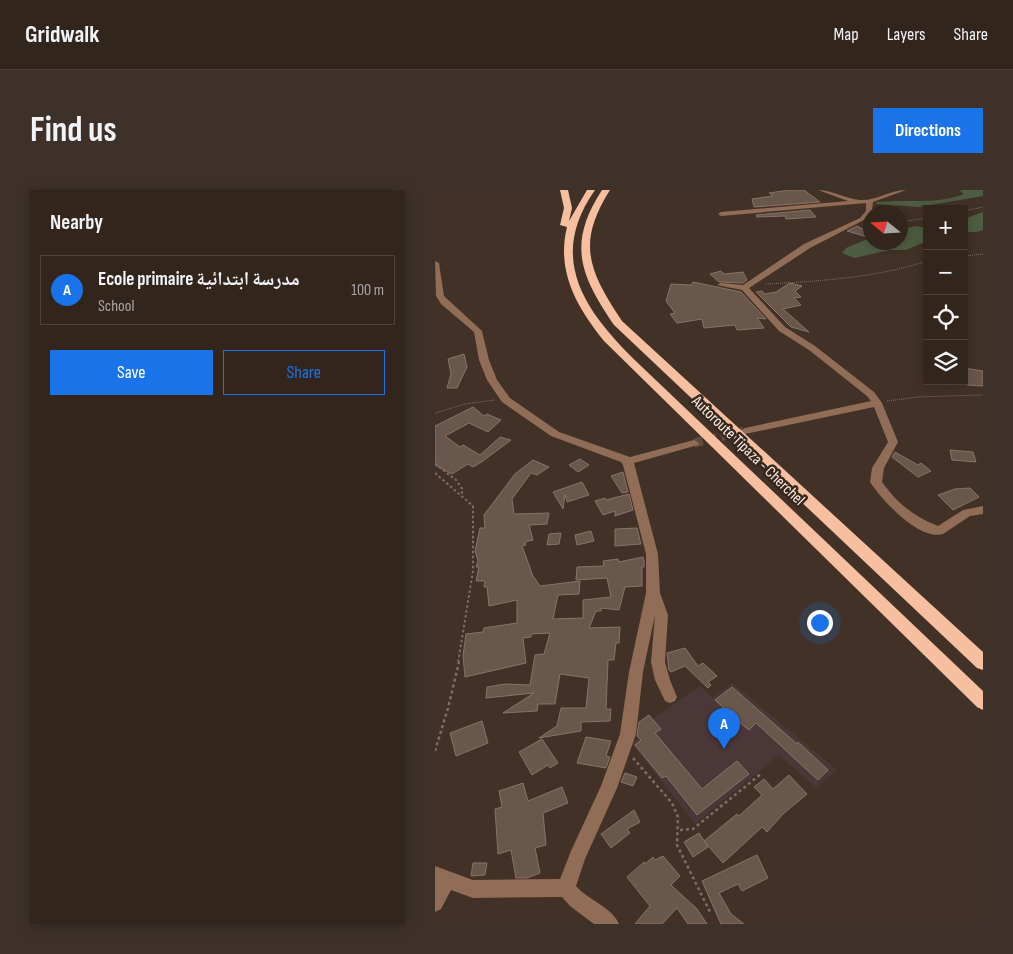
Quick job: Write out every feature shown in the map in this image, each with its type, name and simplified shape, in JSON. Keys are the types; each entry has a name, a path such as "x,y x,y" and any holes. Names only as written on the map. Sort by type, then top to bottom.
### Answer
{"highway":[{"path":"564,190 568,201 565,225 567,239"},
{"name":"Autoroute Tipaza - Cherchel","path":"591,190 579,206 567,239 569,270 586,310 604,334 725,454 983,702"},
{"name":"Autoroute Tipaza - Cherchel","path":"606,190 597,202 589,220 585,254 592,280 618,323 983,663"}],"street":[{"path":"821,190 857,202"},
{"path":"721,214 870,201 903,190"},
{"path":"744,288 807,246 862,219 869,211 870,201"},
{"path":"435,263 440,296 453,311 478,331 484,360 492,380 505,399 555,434 627,462 694,443"},
{"path":"721,285 744,288 782,328 812,348 871,394 877,403 893,442 878,468 876,482 889,502 922,525 939,531 967,513 983,510"},
{"path":"745,431 877,403"},
{"path":"566,888 577,856 622,754 628,734 636,672 653,593 651,554 627,462"},
{"path":"653,593 662,609 663,619 658,648 659,663 663,683 670,697"},
{"path":"435,903 440,878 473,889 566,888"},
{"path":"566,888 576,900 610,924"}],"path":[{"path":"968,210 983,207"},
{"path":"908,221 923,219"},
{"path":"968,256 983,254"},
{"path":"744,288 778,282 840,280 905,268 923,262"},
{"path":"877,403 919,397 983,395"},
{"path":"435,413 475,402 505,399"},
{"path":"435,464 459,483 463,490 461,495"},
{"path":"435,473 473,506 475,532 475,566 448,716 435,751"},
{"path":"622,754 632,756 672,803 679,818 677,845 710,912"},
{"path":"679,830 693,829 762,773"}],"shaded area":[{"path":"732,683 837,770 816,788 779,755 695,824 631,743 639,738 641,727 700,686 713,698"}],"green space":[{"path":"959,190 983,190 983,196 919,207 875,204 888,201 943,199 964,194"},
{"path":"983,212 983,230 968,232 968,218"},
{"path":"915,226 923,227 923,243 908,249 908,228"},
{"path":"863,241 863,250 890,250 854,258 842,253 846,248"}],"building":[{"path":"804,190 820,202 754,207 752,199 773,196 769,193"},
{"path":"810,210 816,217 786,219 785,216 757,217 756,215"},
{"path":"857,226 863,229 863,236 847,231"},
{"path":"721,271 724,274 743,272 747,280 743,283 719,282 710,274"},
{"path":"693,282 741,292 766,319 757,318 764,328 737,330 735,325 704,328 702,319 677,323 670,314 675,313 666,301 671,284 691,285"},
{"path":"790,283 802,286 795,291 801,297 794,298 801,305 783,309 809,332 791,327 756,292 762,291 765,294 776,292"},
{"path":"464,354 467,367 457,388 447,388 451,374 448,359"},
{"path":"968,369 983,371 983,386 967,385"},
{"path":"473,407 484,416 487,414 501,420 488,432 469,423 445,436 460,447 463,445 480,455 500,437 511,440 473,467 468,464 452,474 435,465 435,426"},
{"path":"950,450 973,452 976,462 952,460"},
{"path":"895,452 918,465 921,463 931,471 918,477 892,457"},
{"path":"580,459 589,465 578,472 569,465"},
{"path":"533,460 549,467 537,475 531,473 512,499 514,514 549,513 547,524 529,525 533,540 525,542 526,545 522,546 533,576 540,586 580,581 579,594 558,595 553,619 583,618 583,600 611,597 607,578 576,580 577,567 604,566 603,561 618,559 619,562 643,557 644,561 644,567 642,567 642,586 625,587 619,610 601,608 601,611 596,611 589,628 620,627 619,643 616,643 614,660 608,660 606,709 611,709 610,721 581,722 581,731 539,738 557,726 561,708 586,708 589,678 560,674 555,704 538,704 537,711 503,713 534,693 486,698 487,687 505,684 530,685 535,655 544,654 550,633 531,634 531,637 523,638 526,663 465,677 463,656 466,634 483,632 484,628 517,623 517,600 489,606 487,587 484,587 485,581 476,581 479,567 476,567 478,561 475,551 480,528 485,528 484,515 515,474"},
{"path":"623,472 628,492 622,493 611,476"},
{"path":"582,482 589,495 567,502 565,494 563,509 553,492"},
{"path":"970,488 979,497 953,510 938,495 955,489"},
{"path":"629,494 633,510 615,516 615,511 603,515 595,501 605,498 606,500"},
{"path":"637,528 641,544 615,546 615,529"},
{"path":"591,531 594,541 577,545 575,535"},
{"path":"561,533 559,544 547,545 549,534"},
{"path":"685,648 698,666 703,663 717,676 708,682 711,685 708,688 685,666 671,672 669,670 667,653"},
{"path":"732,687 797,744 798,742 828,770 818,780 756,723 749,730 740,723 715,700"},
{"path":"649,715 661,729 655,733 702,789 737,761 749,774 697,815 666,776 662,778 635,745 641,740 637,736 639,722"},
{"path":"482,721 488,743 456,756 450,733"},
{"path":"586,737 611,741 606,756 610,757 606,768 577,763"},
{"path":"542,739 558,763 550,768 548,765 532,775 519,752"},
{"path":"625,773 637,777 633,786 621,782"},
{"path":"789,775 807,794 783,814 767,832 762,827 723,863 704,841 737,814 739,816 762,795 754,787 764,779 773,789"},
{"path":"523,783 528,801 562,787 568,803 543,813 546,845 535,848 540,873 527,878 516,878 511,850 498,854 495,809 502,807 499,791"},
{"path":"634,810 640,822 627,829 630,833 611,848 601,834"},
{"path":"699,833 708,847 693,857 684,842"},
{"path":"757,855 768,878 742,891 738,884 719,893 731,914 744,924 721,924 702,881"},
{"path":"663,856 680,876 671,885 697,909 707,924 688,924 677,908 662,924 635,924 650,906 627,877 644,862 645,864 653,857 655,860"},
{"path":"473,863 487,863 485,875 471,876"}],"tunnel":[{"path":"694,443 745,431"}],"place":[{"name":"Ecole primaire مدرسة ابتدائية","path":"724,749"}]}
